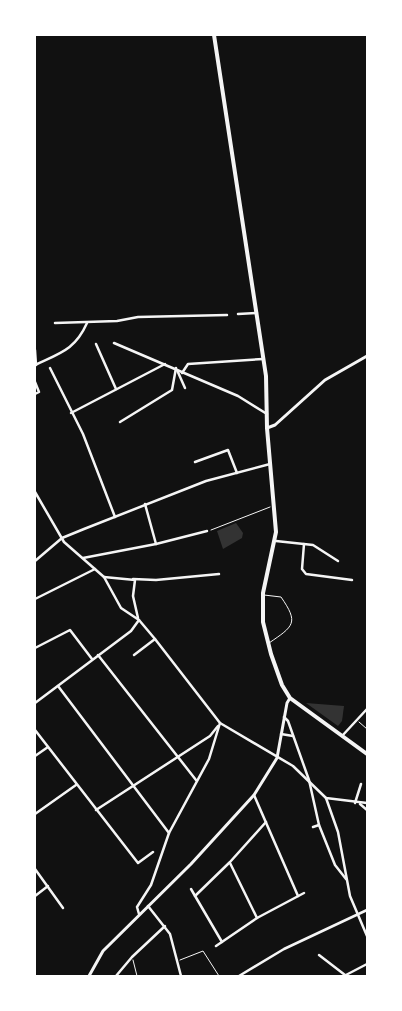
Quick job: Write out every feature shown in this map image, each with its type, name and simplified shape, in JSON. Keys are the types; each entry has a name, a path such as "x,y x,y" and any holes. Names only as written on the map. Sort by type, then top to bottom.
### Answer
{"main road":[{"path":"214,35 264,359 266,414 276,541 263,595 263,622 277,674 290,698 367,754"}],"street":[{"path":"238,314 257,313"},
{"path":"55,323 87,323 117,321 138,317 227,314"},
{"path":"35,350 35,365 69,349 82,333 87,323"},
{"path":"114,343 238,396 266,414"},
{"path":"96,344 116,389"},
{"path":"267,428 275,425 325,380 367,356"},
{"path":"182,373 188,364 264,359"},
{"path":"72,413 165,364"},
{"path":"50,368 83,434 115,516"},
{"path":"176,368 185,388"},
{"path":"120,422 172,390 176,368"},
{"path":"35,382 39,392 35,394"},
{"path":"195,462 228,450 237,473"},
{"path":"35,561 62,538 115,516 206,481 270,464"},
{"path":"35,492 68,546 104,577 121,608 139,620 220,723 276,758 294,766 326,798 338,832 346,879 357,914 367,936"},
{"path":"145,504 156,544"},
{"path":"83,558 156,544 207,531"},
{"path":"276,541 313,545 338,561"},
{"path":"304,544 302,569 306,574 352,580"},
{"path":"35,598 95,569"},
{"path":"104,577 156,580 219,574"},
{"path":"133,579 136,582 133,596 139,620"},
{"path":"36,701 131,630 139,620"},
{"path":"35,648 70,630 92,659"},
{"path":"134,655 155,639"},
{"path":"98,655 196,780"},
{"path":"58,686 134,784 169,833"},
{"path":"89,976 103,951 191,864 254,795 276,758 284,717 290,698"},
{"path":"342,736 367,709"},
{"path":"284,717 288,721 309,780 320,824 335,865 346,879"},
{"path":"96,810 215,732 220,723"},
{"path":"139,914 137,907 151,885 169,833 208,759 220,723"},
{"path":"35,730 138,862 153,852"},
{"path":"281,734 293,736"},
{"path":"35,756 48,747"},
{"path":"35,814 76,784"},
{"path":"355,803 361,784"},
{"path":"254,795 298,896"},
{"path":"326,798 367,803"},
{"path":"359,803 367,810"},
{"path":"195,896 230,862 266,822"},
{"path":"314,827 320,824"},
{"path":"230,862 257,918"},
{"path":"35,869 62,908"},
{"path":"35,896 48,886"},
{"path":"190,889 222,942"},
{"path":"216,946 257,918 304,893"},
{"path":"148,906 170,934 181,976"},
{"path":"238,976 284,949 367,910"},
{"path":"116,976 132,957 165,926"},
{"path":"319,955 344,975 367,964"}],"lane":[{"path":"263,595 281,597 294,620 292,626 268,643"}],"path":[{"path":"207,531 269,508"},
{"path":"356,720 367,729"},
{"path":"177,961 203,951 218,976"},
{"path":"132,957 137,976"}],"shaded area":[{"path":"236,523 243,533 242,538 223,549 217,531"},
{"path":"306,703 344,706 342,721 338,726"}]}
